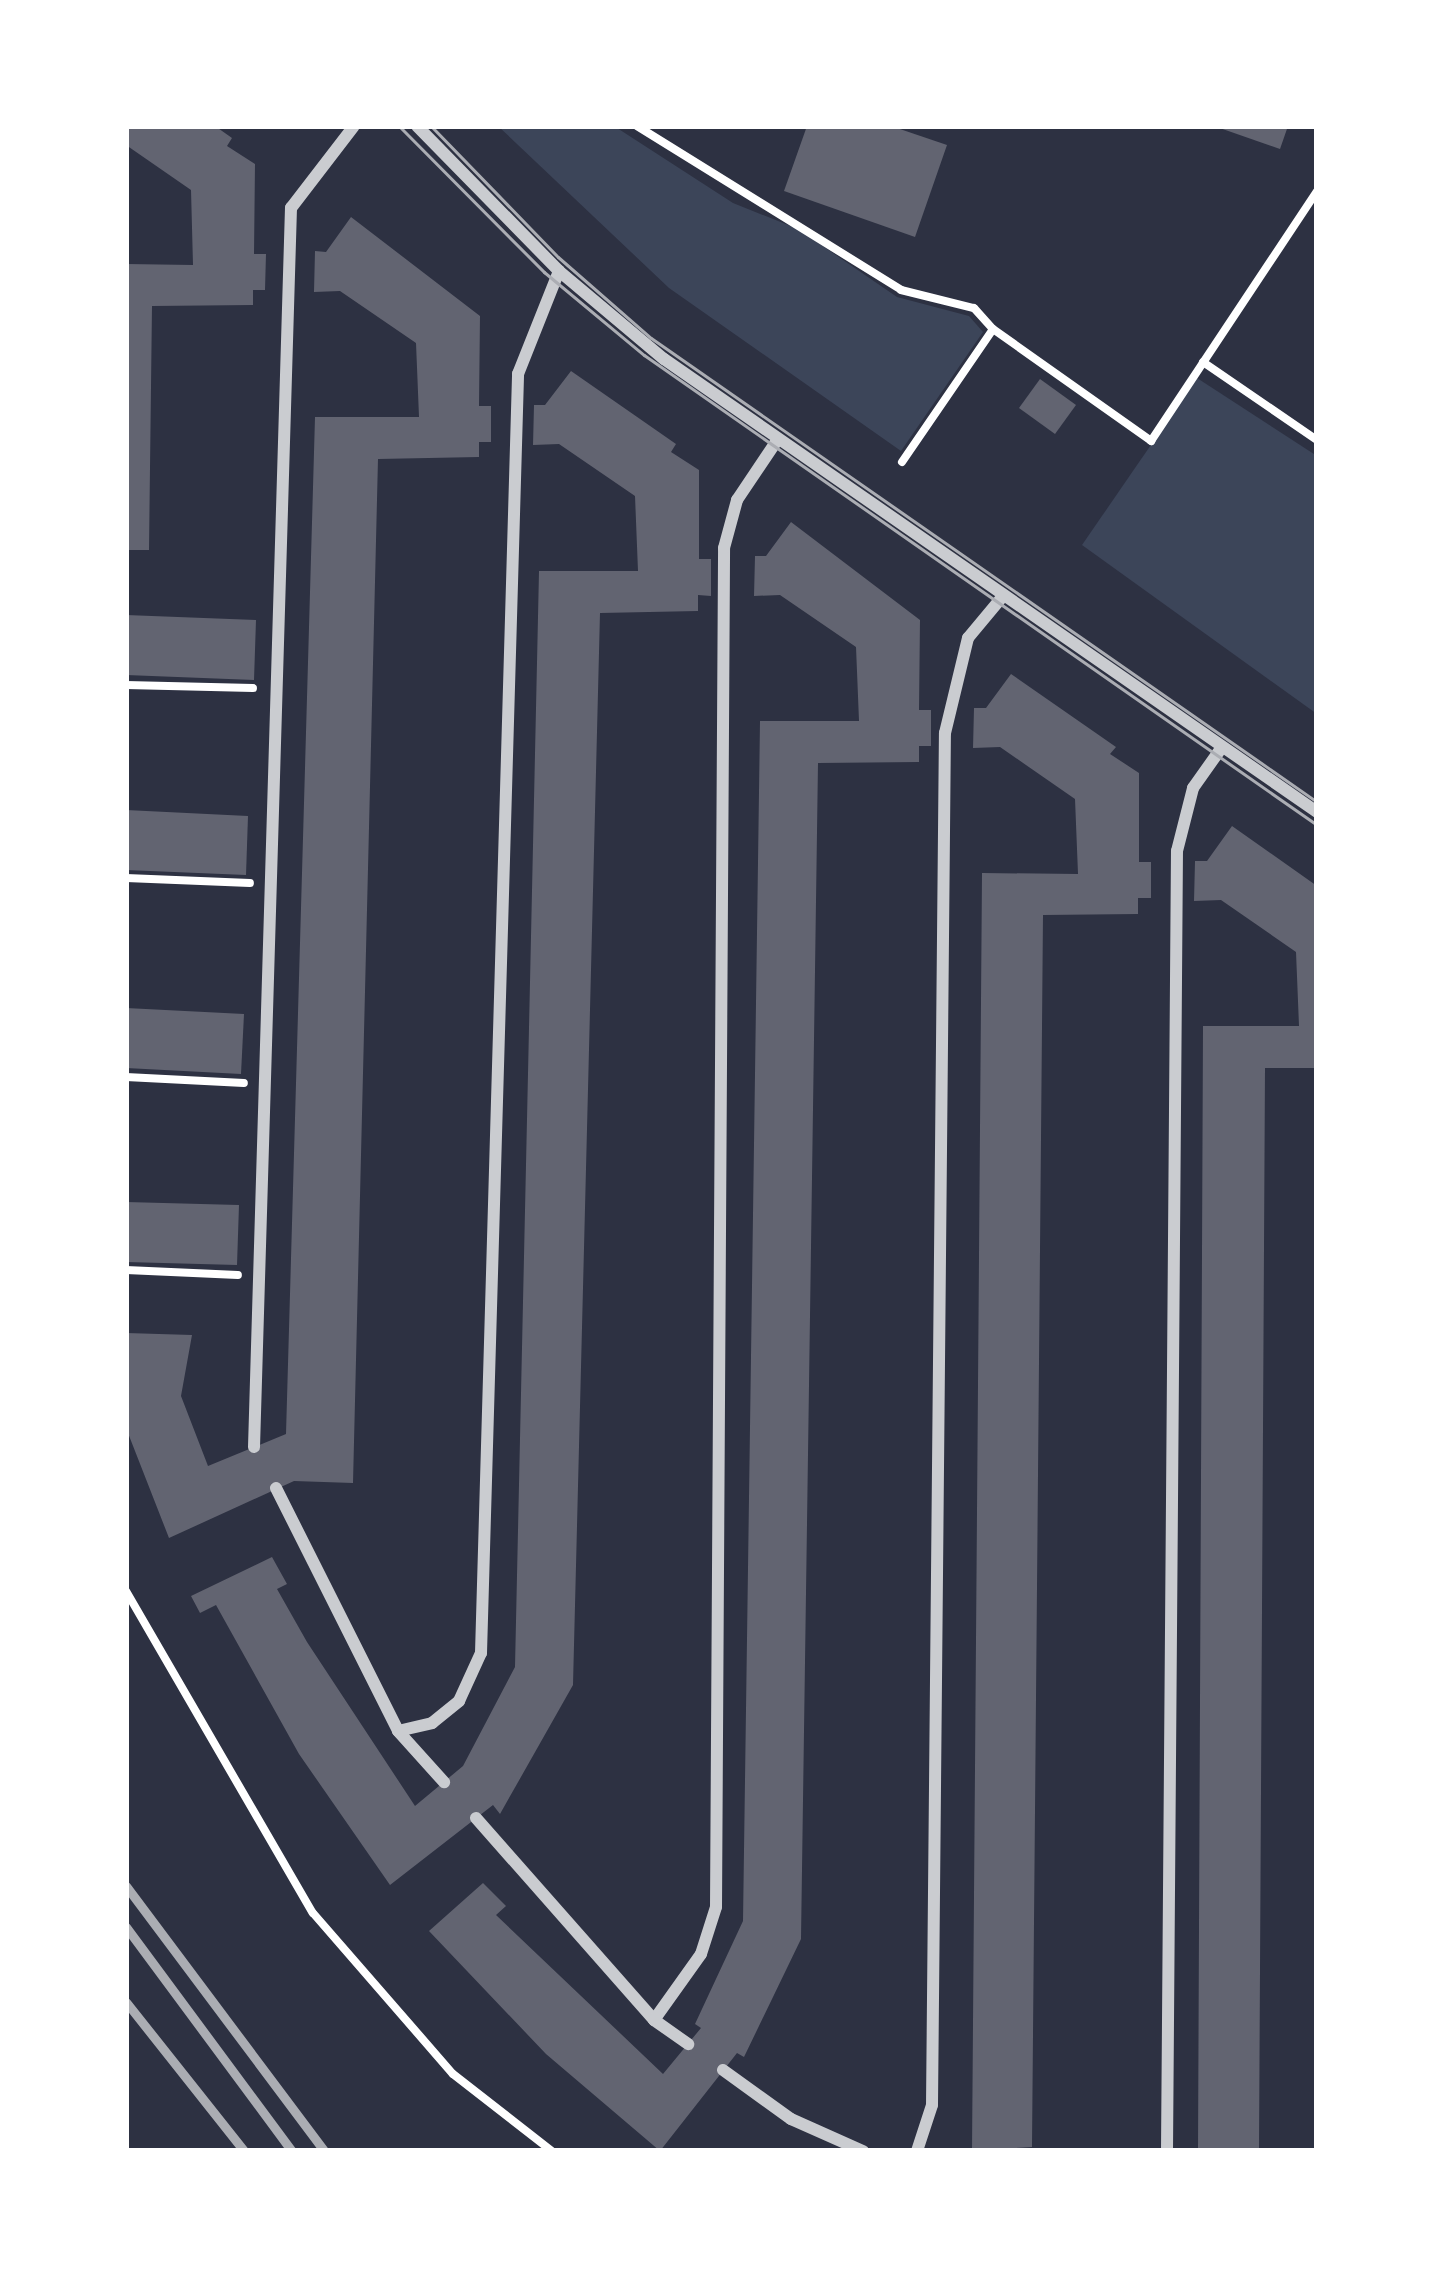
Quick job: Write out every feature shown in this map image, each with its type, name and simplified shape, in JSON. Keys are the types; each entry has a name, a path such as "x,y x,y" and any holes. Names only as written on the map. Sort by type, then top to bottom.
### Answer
{"street":[{"path":"254,1447 263,1276 291,208 353,126"},
{"path":"416,126 559,271 664,359 1317,812"},
{"path":"398,1731 432,1723 459,1700 481,1653 518,374 559,271"},
{"path":"654,2020 701,1954 716,1907 724,548 736,500 778,439"},
{"path":"917,2151 932,2105 945,734 968,638 1003,596"},
{"path":"1167,2151 1177,851 1192,788 1222,747"},
{"path":"276,1488 398,1731 444,1782"},
{"path":"476,1819 654,2020 688,2044"},
{"path":"724,2070 791,2119 863,2151"}],"path":[{"path":"637,126 901,290 974,308 993,329 1151,441 1317,190"},
{"path":"902,462 993,329"},
{"path":"1203,362 1317,440"},
{"path":"126,686 279,688"},
{"path":"126,878 273,884"},
{"path":"126,1077 268,1084"},
{"path":"126,1270 263,1276"},
{"path":"126,1591 313,1913 453,2074 552,2151"}],"shaded area":[{"path":"498,126 614,126 733,203 798,229 897,297 969,316 983,332 901,451 669,288"},
{"path":"1197,378 1317,456 1317,714 1082,545"}],"building":[{"path":"126,126 215,126 232,138 227,146 255,164 254,254 266,254 265,290 253,290 253,305 152,306 149,550 126,550 126,264 193,265 191,190 126,145"},
{"path":"807,126 891,126 947,145 915,237 784,191"},
{"path":"1214,126 1288,126 1280,149"},
{"path":"351,217 480,316 479,406 491,406 491,442 479,442 479,457 378,459 353,1483 294,1481 169,1538 126,1428 126,1333 192,1335 181,1396 208,1466 286,1434 315,417 419,417 416,343 340,291 314,292 315,251 326,252"},
{"path":"571,371 676,444 671,452 699,470 699,559 711,559 711,596 698,595 698,611 600,613 573,1685 500,1814 493,1805 390,1885 299,1754 216,1605 200,1613 191,1596 272,1557 287,1584 277,1589 307,1642 415,1806 463,1766 515,1667 539,571 638,571 635,496 559,444 533,445 534,405 545,405"},
{"path":"1040,379 1076,405 1055,434 1019,408"},
{"path":"791,522 920,620 919,710 931,710 931,746 919,746 919,762 818,763 801,1939 744,2057 737,2053 660,2151 546,2054 429,1931 483,1883 506,1906 496,1915 663,2074 701,2028 695,2024 743,1921 760,721 859,721 856,647 780,595 754,596 755,556 766,556"},
{"path":"126,615 256,620 254,680 126,675"},
{"path":"1011,674 1116,747 1110,754 1139,773 1139,862 1151,862 1151,898 1138,898 1138,914 1043,915 1032,2147 972,2151 982,873 1078,874 1075,799 1000,747 973,748 974,708 986,708"},
{"path":"126,810 248,816 246,875 126,870"},
{"path":"1232,826 1317,886 1317,1068 1265,1068 1259,2151 1198,2151 1203,1026 1299,1026 1296,952 1221,900 1194,901 1195,861 1207,861"},
{"path":"126,1008 244,1014 241,1074 126,1068"},
{"path":"126,1202 239,1205 237,1265 126,1262"}],"tram line":[{"path":"399,126 544,272 644,355 1317,825"},
{"path":"431,126 558,257 651,338 1317,802"}],"railway":[{"path":"126,1886 324,2151"},
{"path":"126,1927 292,2151"},
{"path":"126,2002 244,2151"}]}
